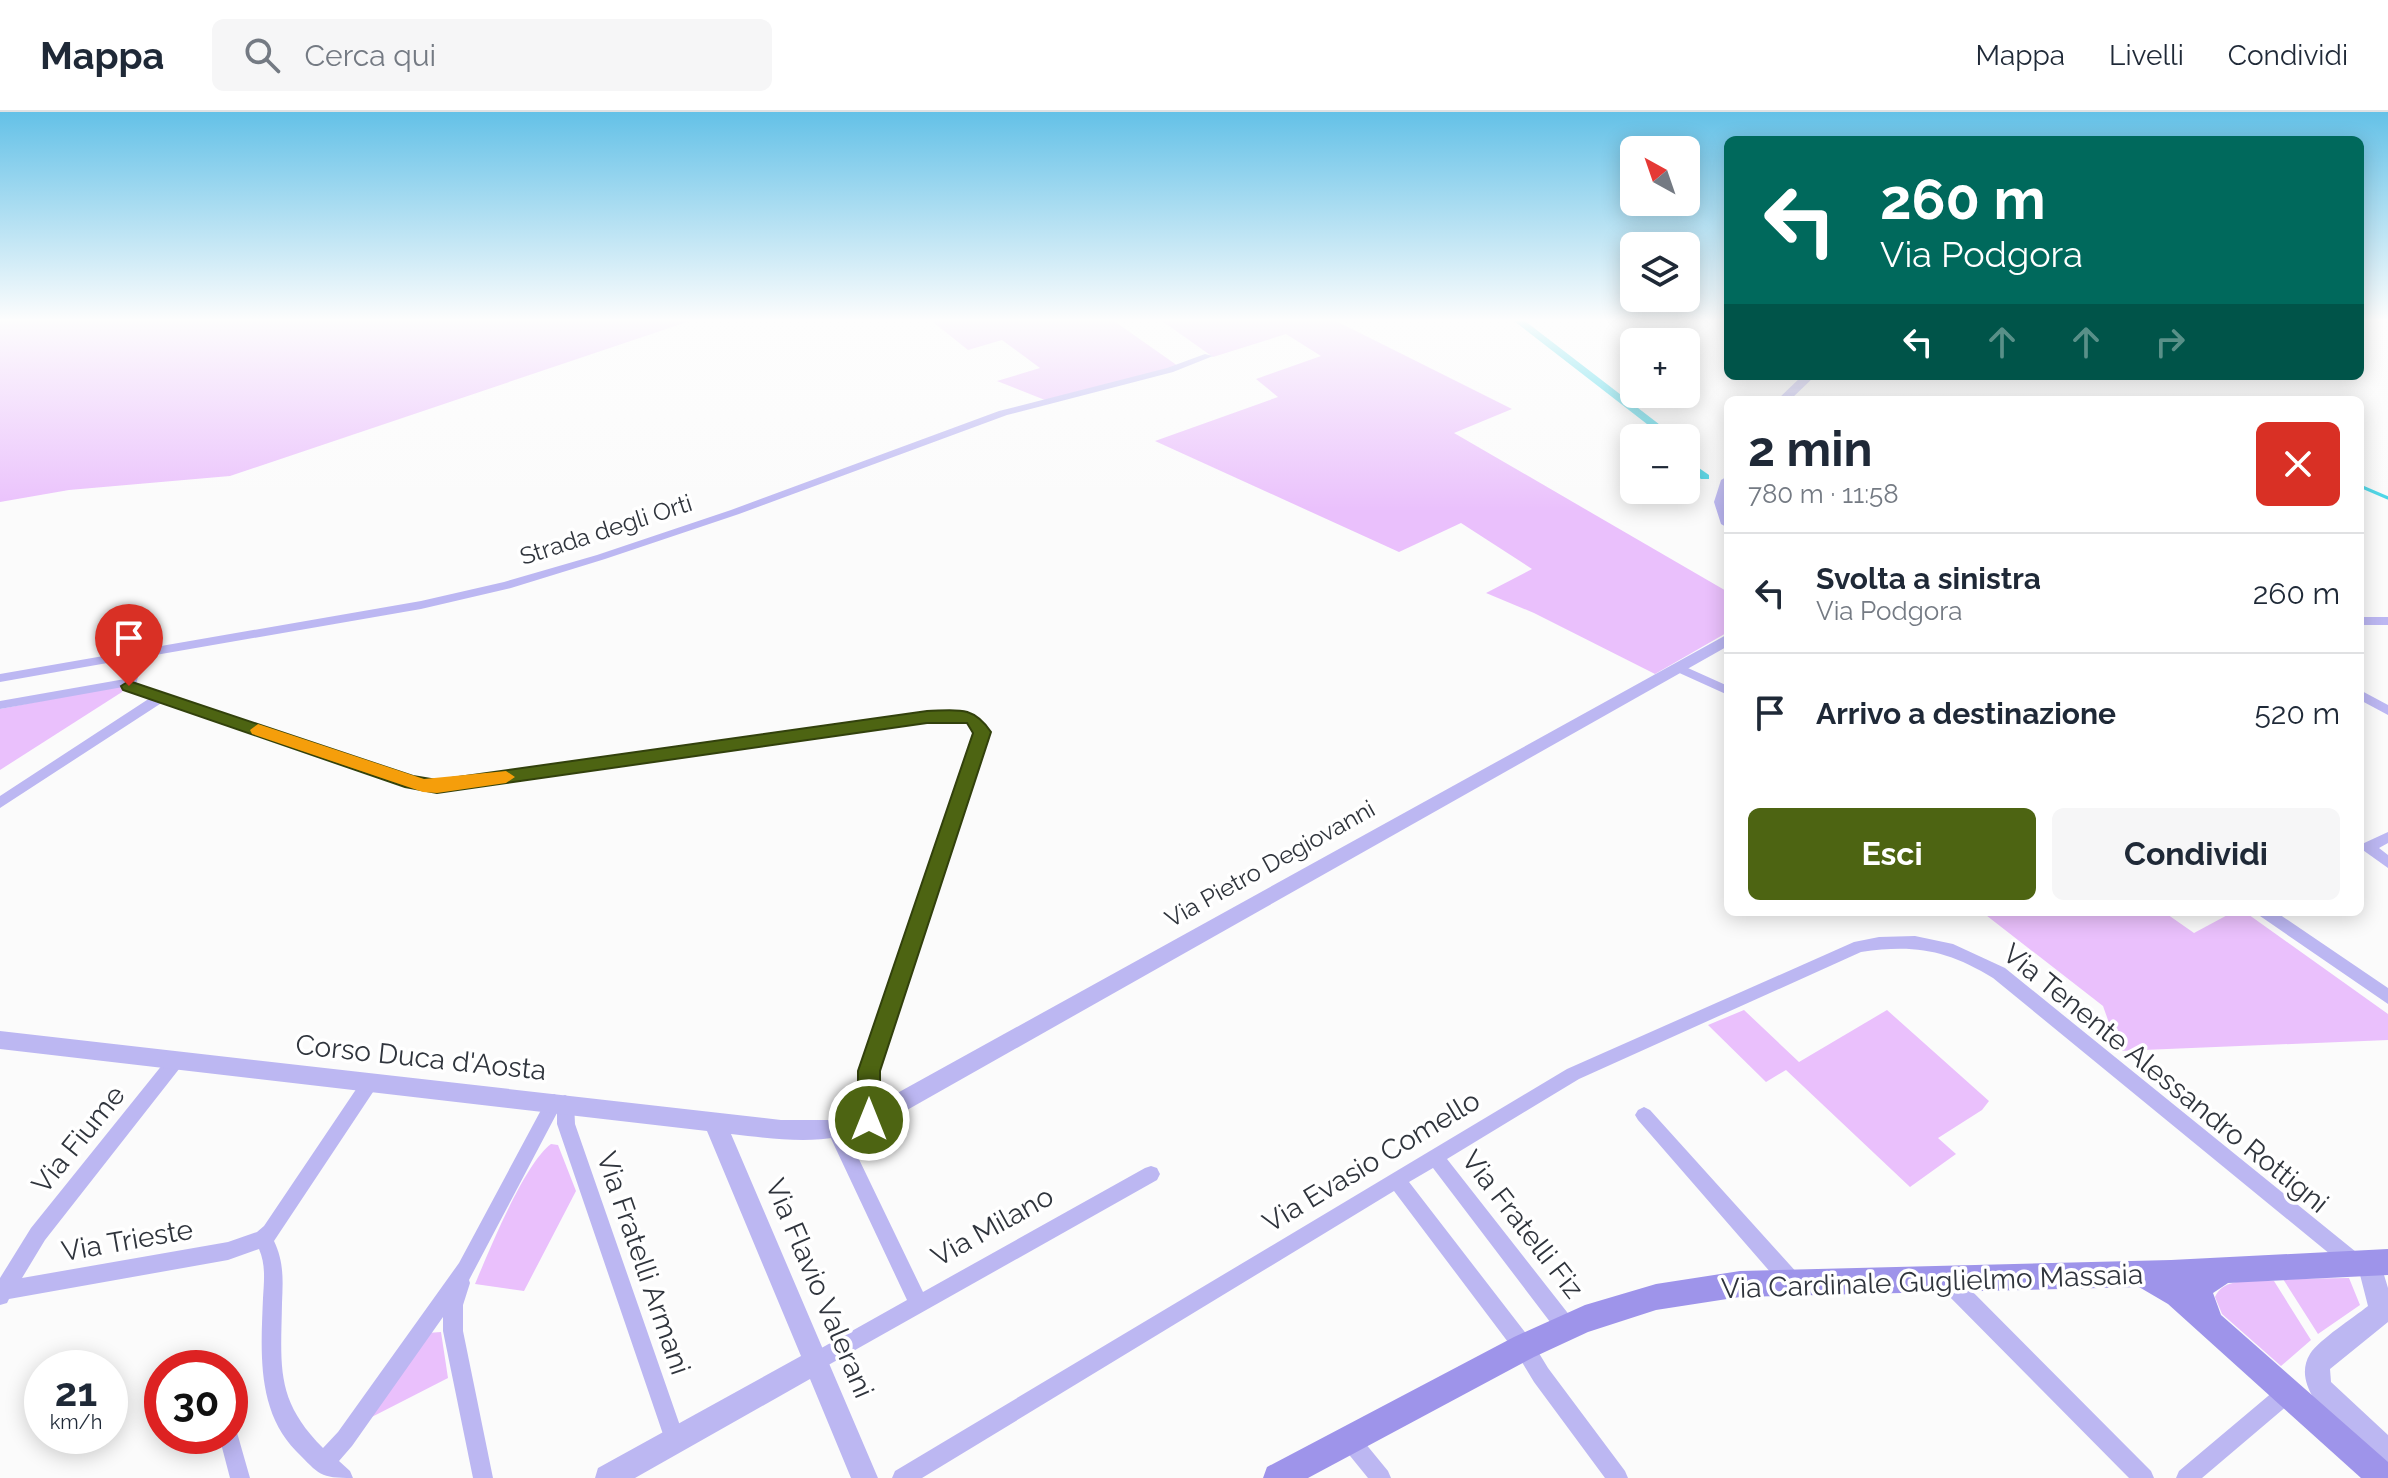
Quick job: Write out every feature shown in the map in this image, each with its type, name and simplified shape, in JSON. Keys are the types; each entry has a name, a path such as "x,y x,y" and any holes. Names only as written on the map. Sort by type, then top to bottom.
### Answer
{"main road":[{"name":"Via Cardinale Guglielmo Massaia","path":"1278,1478 1524,1347 1599,1314 1656,1297 1740,1284 2136,1274 2370,1263"},
{"path":"2211,1323 2199,1293 2203,1281 2233,1268"},
{"path":"2136,1274 2159,1281 2211,1323 2383,1478"}],"street":[{"name":"Strada degli Orti","path":"0,678 421,605 518,581 735,512 1003,413 1107,385"},
{"path":"2364,621 2388,621"},
{"name":"Via Pietro Degiovanni","path":"836,1130 869,1120 1724,641"},
{"path":"138,655 129,686 412,782 437,786 927,717 964,716 981,727 982,732 869,1071 869,1120"},
{"path":"1679,668 1724,689"},
{"path":"0,705 130,682"},
{"path":"2364,696 2388,711"},
{"path":"0,803 161,697"},
{"path":"2388,837 2367,848 2388,862"},
{"path":"2271,916 2388,997"},
{"name":"Via Evasio Comello","path":"902,1478 1573,1074 1859,946 1892,940"},
{"name":"Via Tenente Alessandro Rottigni","path":"1892,940 1945,945 1999,973 2370,1263"},
{"name":"Corso Duca d'Aosta","path":"1,1041 560,1102 715,1123 781,1130 836,1130"},
{"name":"Via Fiume","path":"1,1293 38,1234 177,1059"},
{"path":"343,1478 323,1463 291,1430 277,1405 271,1368 274,1256 263,1239 284,1214 371,1081"},
{"path":"323,1463 345,1439 466,1269 560,1102"},
{"name":"Via Fratelli Armani","path":"560,1102 675,1440"},
{"path":"1644,1115 1792,1282"},
{"name":"Via Flavio Valerani","path":"715,1123 865,1478"},
{"path":"836,1130 919,1304"},
{"name":"Via Fratelli Fiz","path":"1434,1156 1567,1328"},
{"name":"Via Milano","path":"816,1362 1151,1174"},
{"path":"1396,1179 1524,1347 1541,1375 1618,1478"},
{"name":"Via Trieste","path":"1,1293 228,1251 263,1239"},
{"path":"2370,1263 2382,1311 2320,1361 2315,1371 2322,1391 2388,1453"},
{"path":"466,1269 453,1305 453,1331 483,1478"},
{"path":"1946,1278 2144,1478"},
{"path":"608,1478 816,1362"},
{"path":"2186,1478 2287,1393"},
{"path":"1349,1439 1381,1478"},
{"path":"234,1454 240,1478"}],"shaded area":[{"path":"0,385 501,385 230,476 69,490 0,502"},
{"path":"1006,385 1105,385 1045,400"},
{"path":"1263,385 1463,385 1512,409 1454,433 1724,590 1724,634 1655,674 1534,613 1486,593 1532,569 1461,523 1399,552 1155,441 1278,397"},
{"path":"124,685 122,692 0,770 0,709"},
{"path":"1987,916 2170,916 2194,933 2226,916 2251,916 2388,1014 2388,1040 2119,1051 2103,1006"},
{"path":"1744,1010 1799,1062 1887,1010 1989,1101 1982,1110 1938,1138 1956,1154 1910,1187 1786,1070 1766,1082 1708,1025"},
{"path":"551,1144 558,1145 576,1191 524,1291 475,1284 519,1188"},
{"path":"2349,1278 2360,1305 2318,1334 2283,1279"},
{"path":"2274,1281 2311,1340 2281,1366 2222,1314 2215,1297 2219,1290 2232,1283"},
{"path":"441,1332 448,1378 362,1422 427,1333"}],"waterway":[{"path":"1602,385 1654,424"},
{"path":"1700,473 1705,477"},
{"path":"2364,488 2388,498"}],"slow traffic":[{"path":"258,730 423,785 506,777"}],"route":[{"path":"129,686 412,782 437,786 927,717 964,716 973,719 982,732 869,1071 869,1120"}]}
